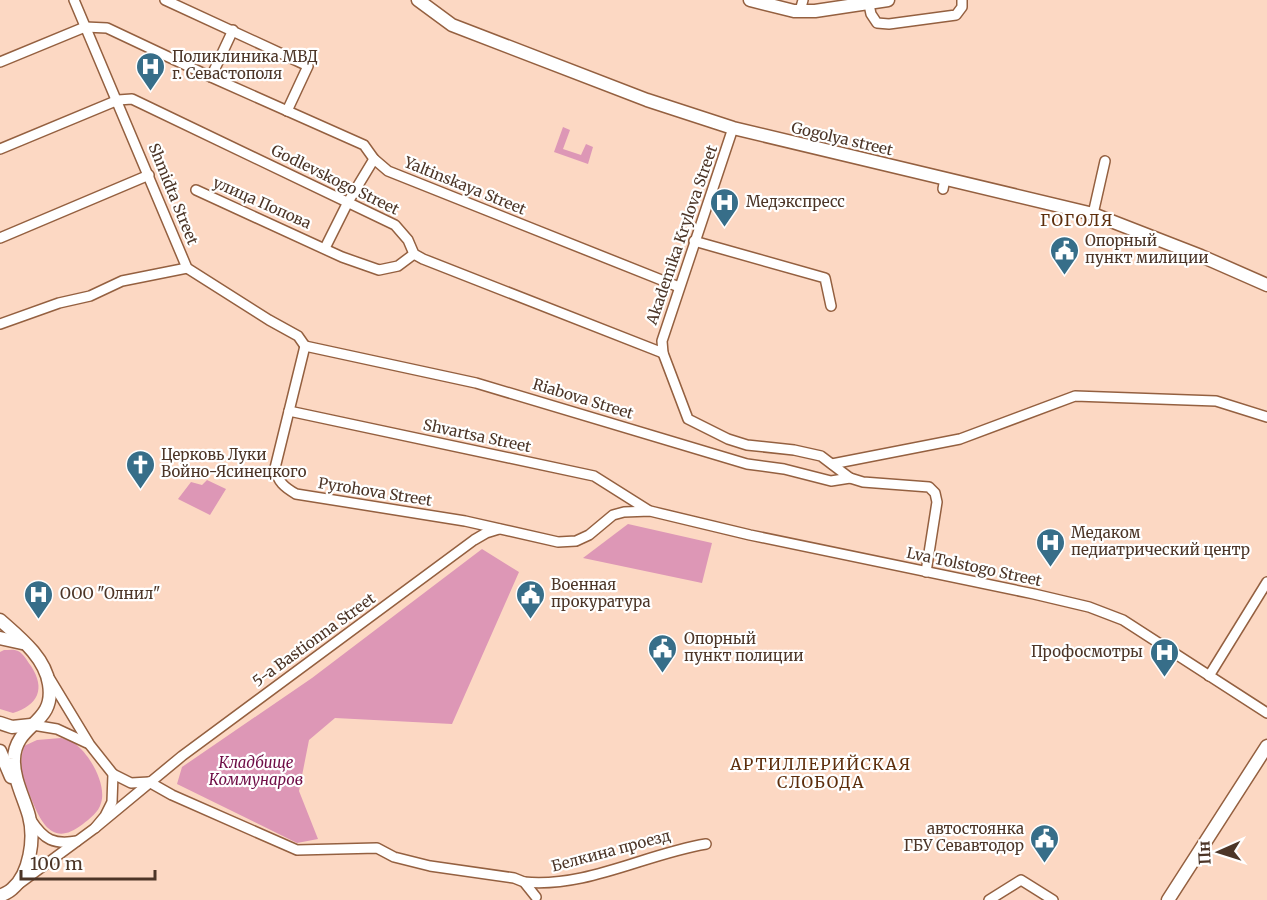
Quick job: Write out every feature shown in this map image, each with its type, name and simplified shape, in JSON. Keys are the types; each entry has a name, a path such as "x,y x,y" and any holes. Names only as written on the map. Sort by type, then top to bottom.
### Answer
{"main road":[{"name":"Gogolya street","path":"418,0 452,25 647,100 734,128 944,184 1093,214 1201,256 1267,285"},
{"path":"750,0 774,7 801,5 815,10 888,0"},
{"path":"0,620 28,646 47,673 50,687 44,714 22,734 14,756 15,771 30,819 31,849 22,876 12,889 0,896"},
{"path":"0,638 14,640 28,646"},
{"path":"0,723 12,727 33,725"},
{"path":"1168,900 1267,746"},
{"path":"0,751 30,819"}],"street":[{"name":"Shmidta Street","path":"74,0 187,268 298,336 305,346"},
{"path":"165,0 308,66 287,111"},
{"path":"869,1 871,14 877,22 889,24 956,15 962,7 962,0"},
{"path":"0,62 86,27"},
{"name":"Yaltinskaya Street","path":"86,27 107,28 364,145 374,159 388,171 679,287"},
{"path":"211,77 233,30"},
{"name":"Godlevskogo Street","path":"118,100 132,99 395,225 408,240 414,254"},
{"path":"0,149 118,100"},
{"name":"Akademika Krylova Street","path":"688,419 663,353 662,341 734,128"},
{"path":"324,248 374,159"},
{"path":"1093,214 1105,161"},
{"path":"0,238 149,175"},
{"path":"196,190 342,257 379,270 398,266 414,254 663,353"},
{"path":"694,241 825,278 831,306"},
{"path":"0,324 59,303 90,296 122,281 187,268"},
{"path":"289,411 305,346"},
{"name":"Riabova Street","path":"305,346 476,383 747,464 784,469 831,481 850,478"},
{"path":"832,464 960,439 1075,396 1216,401 1267,417"},
{"name":"Pyrohova Street","path":"289,411 275,468 283,486 301,495 465,521 558,542 576,541 589,535 613,515 624,512 650,512"},
{"name":"Shvartsa Street","path":"289,411 594,476 650,512"},
{"name":"Riabova Street","path":"688,419 728,439 747,445 794,450 821,456 850,478 863,482 925,486 933,490 937,498 926,572"},
{"name":"Lva Tolstogo Street","path":"650,512 1034,594 1104,612 1123,620 1267,713"},
{"path":"465,521 476,531 474,540"},
{"name":"5-a Bastionna Street","path":"95,828 149,782 474,540 486,533 501,529"},
{"path":"1209,676 1267,582"},
{"path":"47,673 90,745 113,774 131,783 149,782"},
{"path":"33,725 65,732 90,745"},
{"path":"12,889 95,828 112,802 113,774"},
{"name":"Белкина проезд","path":"149,782 172,795 297,850 377,848 408,861 513,878 524,882 544,884 570,881 679,848 706,844"},
{"path":"30,819 44,837 63,843 80,840"},
{"path":"989,900 1021,880 1053,900"},
{"path":"524,882 536,897"}],"green space":[{"path":"563,127 570,130 563,149 581,155 586,144 593,147 588,164 554,152"},
{"path":"207,480 226,489 210,515 178,499 191,482 202,485"},
{"path":"628,524 712,543 702,583 583,558"},
{"name":"Кладбище Коммунаров","path":"482,549 519,572 452,724 335,718 309,740 299,791 318,839 297,843 177,784 182,767 312,678"},
{"path":"15,650 22,654 36,674 38,682 34,701 22,710 13,713 0,709 0,652"},
{"path":"61,738 74,743 86,754 96,770 102,788 100,806 96,812 83,824 65,833 52,831 42,820 24,782 21,769 24,746 37,740"}],"place":[{"name":"Поликлиника МВД г. Севастополя","path":"151,92"},
{"name":"Медэкспресс","path":"725,228"},
{"name":"Опорный пункт милиции","path":"1064,276"},
{"name":"Церковь Луки Войно-Ясинецкого","path":"140,490"},
{"name":"Медаком педиатрический центр","path":"1050,568"},
{"name":"ООО \"Олнил\"","path":"39,620"},
{"name":"Военная прокуратура","path":"530,620"},
{"name":"Опорный пункт полиции","path":"663,674"},
{"name":"Профосмотры","path":"1164,678"},
{"name":"автостоянка ГБУ Севавтодор","path":"1045,864"}],"district":[{"name":"ГОГОЛЯ","path":"1077,220"},
{"name":"АРТИЛЛЕРИЙСКАЯ СЛОБОДА","path":"821,773"}]}
